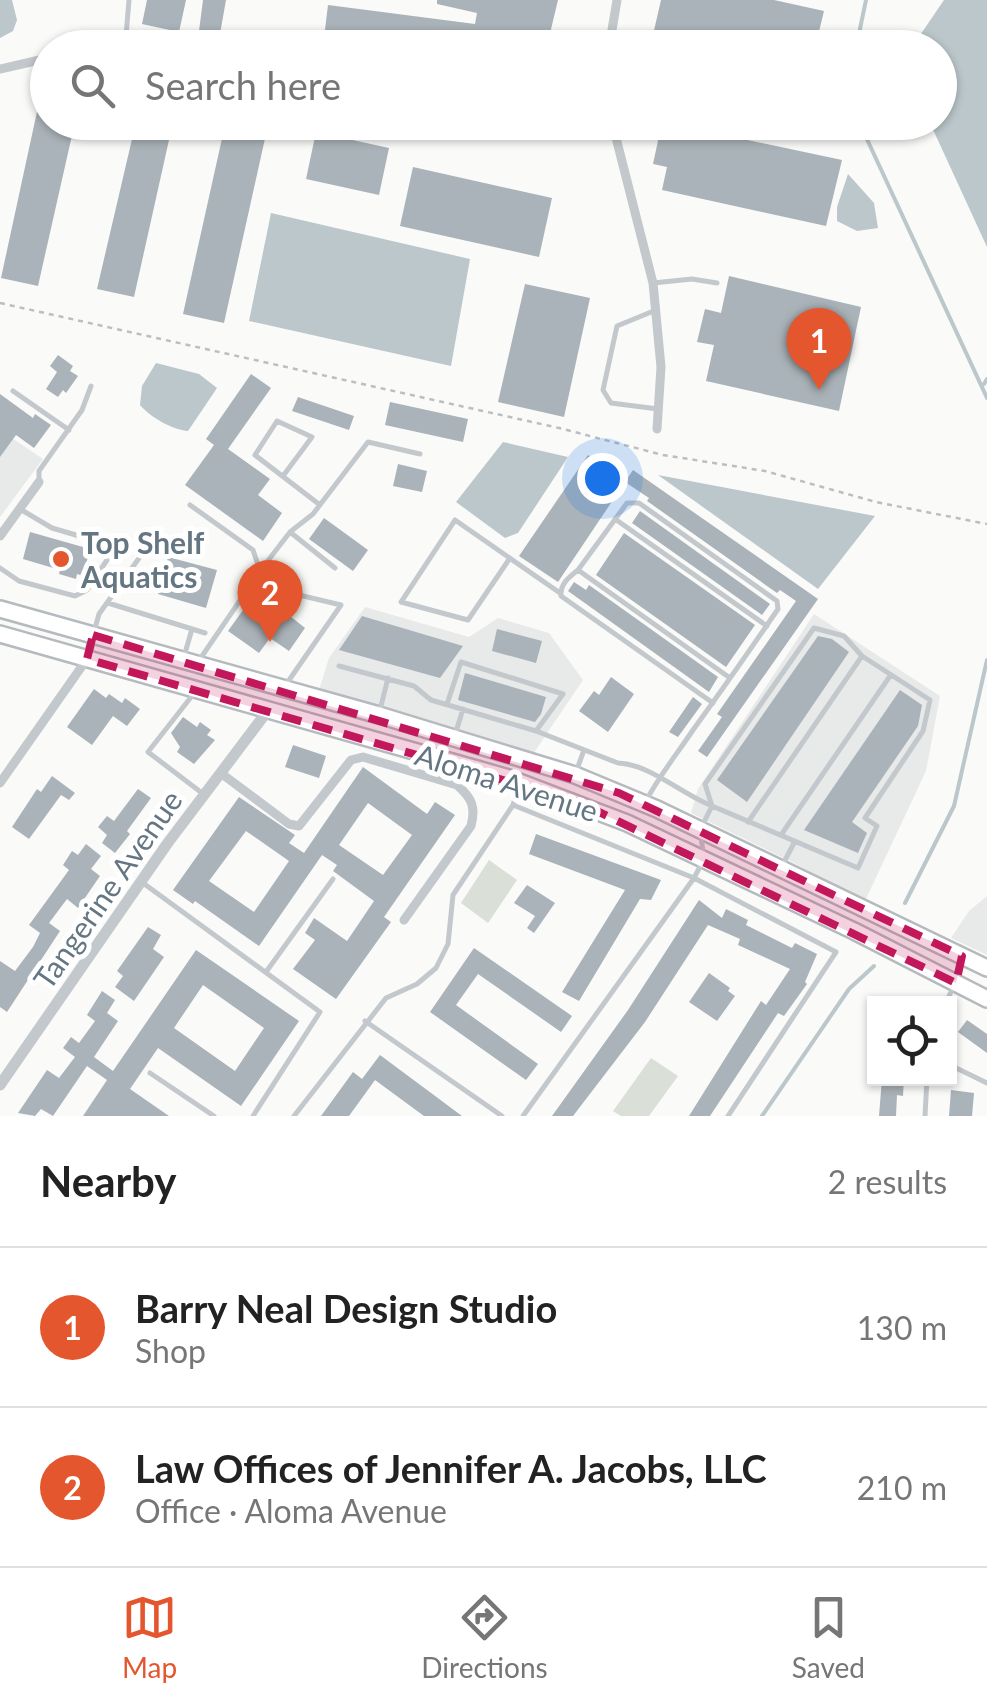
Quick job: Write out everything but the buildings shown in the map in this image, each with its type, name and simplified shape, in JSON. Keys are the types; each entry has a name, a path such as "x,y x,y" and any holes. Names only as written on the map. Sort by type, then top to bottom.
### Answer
{"main road":[{"name":"Aloma Avenue","path":"0,609 379,715 575,775 700,830 987,968"},
{"name":"Aloma Avenue","path":"0,634 412,750 520,782 602,812 987,999"},
{"path":"269,709 292,700 358,719 370,720 379,715"},
{"path":"412,750 454,738"}],"street":[{"path":"612,30 617,0"},
{"path":"0,69 30,62"},
{"path":"617,140 653,283 661,368 657,429"},
{"path":"0,536 39,482"},
{"path":"0,783 87,658 93,635"},
{"name":"Tangerine Avenue","path":"0,1085 141,881 269,709"},
{"name":"Tangerine Avenue","path":"222,774 289,824 299,826 351,760 363,757 457,785 469,795 475,810 472,826 404,920"},
{"path":"956,983 962,956"}],"lane":[{"path":"126,30 129,0"},
{"path":"653,283 692,279 717,283"},
{"path":"656,310 616,326 603,390 610,403 658,409"},
{"path":"39,482 39,470 88,398 91,386"},
{"path":"13,390 68,430"},
{"path":"283,476 312,437 277,421 255,455 320,505"},
{"path":"190,662 290,532 320,505 368,442 420,454"},
{"path":"560,593 627,502 639,504 777,601 778,610 658,778 644,804"},
{"path":"190,505 252,550 260,571"},
{"path":"0,568 18,581 75,596 87,590 110,557 103,543 52,528 20,508"},
{"path":"615,519 767,626"},
{"path":"510,558 468,620 401,602 454,520 510,558 560,593 713,702"},
{"path":"290,532 335,568"},
{"path":"93,635 99,614 147,548"},
{"path":"578,570 730,678"},
{"path":"251,584 340,605 283,689"},
{"path":"108,603 205,633"},
{"path":"340,666 414,686 432,700 536,731 618,763 632,764 712,806 858,868 878,826 864,818 923,731 930,700 862,656 844,636 814,628 706,784 712,806 700,830 704,859 694,878 523,1116"},
{"path":"190,662 192,629"},
{"path":"748,822 862,656"},
{"path":"447,704 460,662 562,694 536,731"},
{"path":"781,836 890,676"},
{"path":"379,715 388,678"},
{"path":"197,689 148,752 204,795"},
{"path":"454,738 463,709"},
{"path":"575,775 584,750"},
{"path":"294,1116 365,1020 386,998 417,984 436,968 448,944 454,895 513,806 520,782"},
{"path":"513,806 694,878 836,952 728,1116"},
{"path":"780,869 795,841"},
{"path":"266,972 333,879"},
{"path":"141,881 320,1012 252,1116"},
{"path":"949,996 956,983"},
{"path":"365,1020 502,1116"},
{"path":"957,1068 987,1083"},
{"path":"150,1073 214,1116"},
{"path":"926,1116 927,1086"}],"path":[{"path":"0,304 559,428 663,455 766,471 876,502 987,524"}],"highlighted area":[{"path":"93,635 619,793 962,956 956,983 578,802 87,659"}],"shaded area":[{"path":"0,0 12,0 17,20 13,31 0,38"},
{"path":"944,0 987,0 987,247 938,140 957,140 957,30 924,30"},
{"path":"848,174 874,203 878,228 857,231 837,221 837,207"},
{"path":"271,213 470,259 451,366 249,321"},
{"path":"156,363 199,374 217,388 188,431 162,422 140,405 142,386"},
{"path":"0,430 43,459 0,517"},
{"path":"503,442 568,457 518,533 505,538 456,502"},
{"path":"658,475 875,516 818,589"},
{"path":"365,607 469,637 498,618 549,633 583,680 533,754 318,693 329,658"},
{"path":"814,614 940,696 926,771 864,903 796,864 691,813 698,789"},
{"path":"489,860 517,880 488,923 461,903"},
{"path":"987,896 987,955 951,938 969,911"},
{"path":"651,1058 678,1076 649,1116 621,1116 613,1111"}],"waterway":[{"path":"860,30 866,0"},
{"path":"867,140 987,398"},
{"path":"984,384 987,379"},
{"path":"905,903 954,806 987,660"},
{"path":"762,1116 849,989 874,966"}],"place":[{"name":"Barry Neal Design Studio","path":"819,390"},
{"name":"Top Shelf Aquatics","path":"61,559"},
{"name":"Law Offices of Jennifer A. Jacobs, LLC","path":"270,642"}]}
